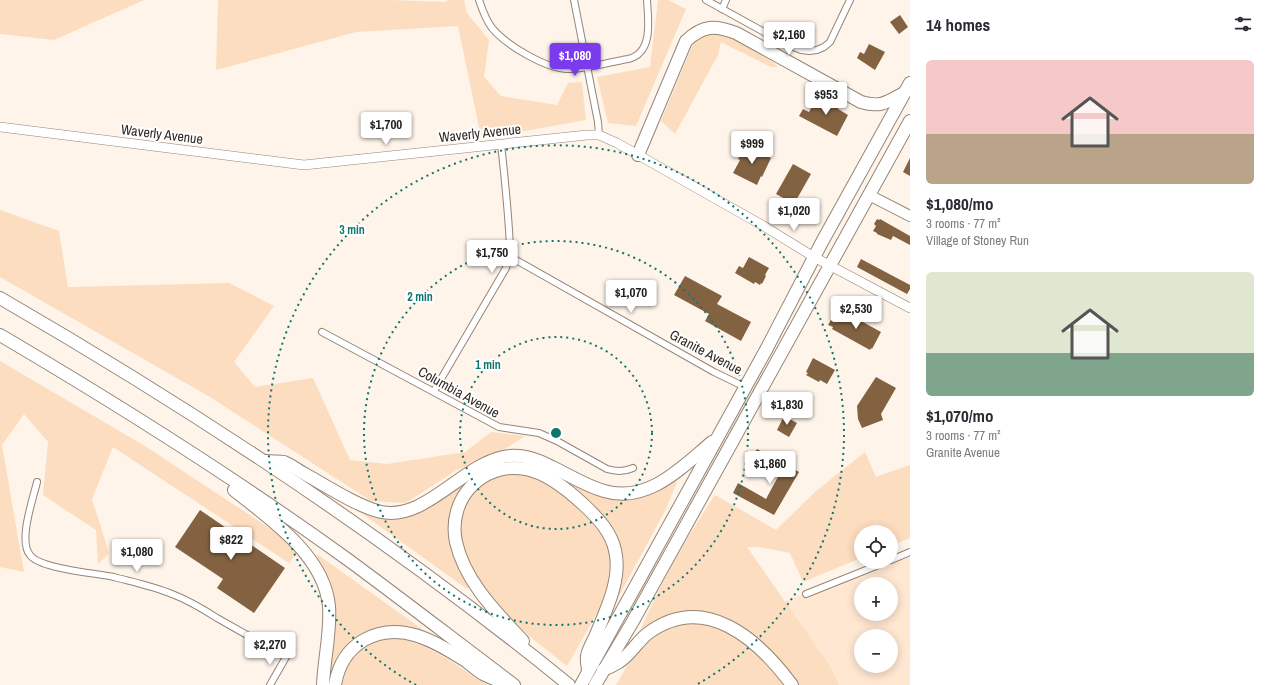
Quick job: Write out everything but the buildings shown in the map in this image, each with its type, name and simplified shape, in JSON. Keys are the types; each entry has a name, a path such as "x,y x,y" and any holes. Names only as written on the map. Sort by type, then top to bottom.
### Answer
{"highway":[{"path":"638,155 686,41 694,33 703,28 723,28 736,33 861,102 871,105 878,105 907,88"},
{"path":"581,685 773,337 814,257 907,88"},
{"path":"595,685 641,607 910,121"},
{"path":"0,298 145,385 265,461 442,586 569,685"},
{"path":"0,335 80,382 182,447 348,559 514,685"},
{"path":"265,461 284,462 361,504 381,512 398,513 411,509 425,502 469,471 486,462 511,456 535,459 603,491 616,494 629,494 644,491 671,476 718,437"},
{"path":"182,447 277,524 306,554 316,570 324,587 328,604 329,621 323,685"},
{"path":"549,668 484,598 466,570 456,542 454,521 464,495 478,480 497,470 512,468 527,469 550,479 585,506 601,522 610,535 615,550 617,564 615,578 607,608 586,657 588,671"},
{"path":"603,670 619,662 647,634 662,625 678,619 694,616 703,617 722,623 746,638 764,652 792,685"},
{"path":"335,685 336,677 341,664 349,652 359,643 373,636 387,632 402,632 418,636 434,643 456,655 483,674 508,685"}],"main road":[{"path":"869,195 910,216"}],"street":[{"path":"479,0 492,28 512,46 540,62 555,67 570,69 634,58 638,55 646,44 647,38 647,0"},
{"path":"574,0 588,66 599,135"},
{"path":"706,0 788,45 801,50 809,51 817,50 830,42 850,0"},
{"path":"722,9 726,0"},
{"name":"Waverly Avenue","path":"0,127 304,165 599,135 617,143 762,225 814,257 910,308"},
{"path":"434,392 506,268 509,256 509,237 505,174 501,145"},
{"name":"Granite Avenue","path":"509,256 714,372 745,387"},
{"name":"Columbia Avenue","path":"322,332 499,427 539,433 558,441 607,469 625,472 633,468"},
{"path":"37,482 25,535 26,548 30,556 39,562 50,566 137,582 173,594 193,604 286,656 270,685"},
{"path":"898,557 910,552"},
{"path":"806,594 868,569"}],"shaded area":[{"path":"0,0 144,0 54,40 0,34"},
{"path":"218,0 390,0 447,2 447,0 464,0 467,13 489,40 484,77 501,96 557,105 568,83 582,82 586,120 514,133 481,137 458,26 356,32 216,70"},
{"path":"658,0 668,0 686,9 636,126 608,123 597,77 650,67"},
{"path":"717,33 730,36 773,62 778,67 771,67 721,42 718,55 675,134 661,121 695,39"},
{"path":"0,210 59,231 68,287 229,283 274,306 234,362 255,387 313,378 350,460 387,464 465,452 491,432 525,436 505,449 455,471 406,503 371,501 210,397 0,277"},
{"path":"0,361 145,446 283,537 298,551 289,563 113,447 92,499 109,553 98,564 96,530 43,495 48,442 24,414 2,445 24,572 0,567"},
{"path":"865,452 876,477 910,465 910,538 898,543 898,525 854,525 854,561 803,582 790,553 759,547 747,547 830,666 839,685 798,685 741,628 706,612 692,611 678,614 659,620 641,629 675,560 715,495 776,530 816,491"},
{"path":"523,461 592,491 659,489 676,481 677,482 666,509 613,607 621,570 585,499 508,463 454,503 462,574 469,587 467,589 350,505 386,518 477,471 501,462"},
{"path":"510,473 535,477 571,500 603,537 608,547 610,559 608,581 603,603 567,666 519,628 497,606 479,582 462,545 460,533 461,519 470,496 487,481"},
{"path":"910,550 910,685 825,685 769,608 863,569 898,569 898,558"},
{"path":"317,554 433,637 370,632 330,685 327,685 333,634 317,562"},
{"path":"688,622 712,624 737,638 767,663 785,685 616,685 628,664 644,646 672,627"},
{"path":"396,637 415,641 449,660 487,685 340,685 345,670 352,657 363,646 377,639"}]}
